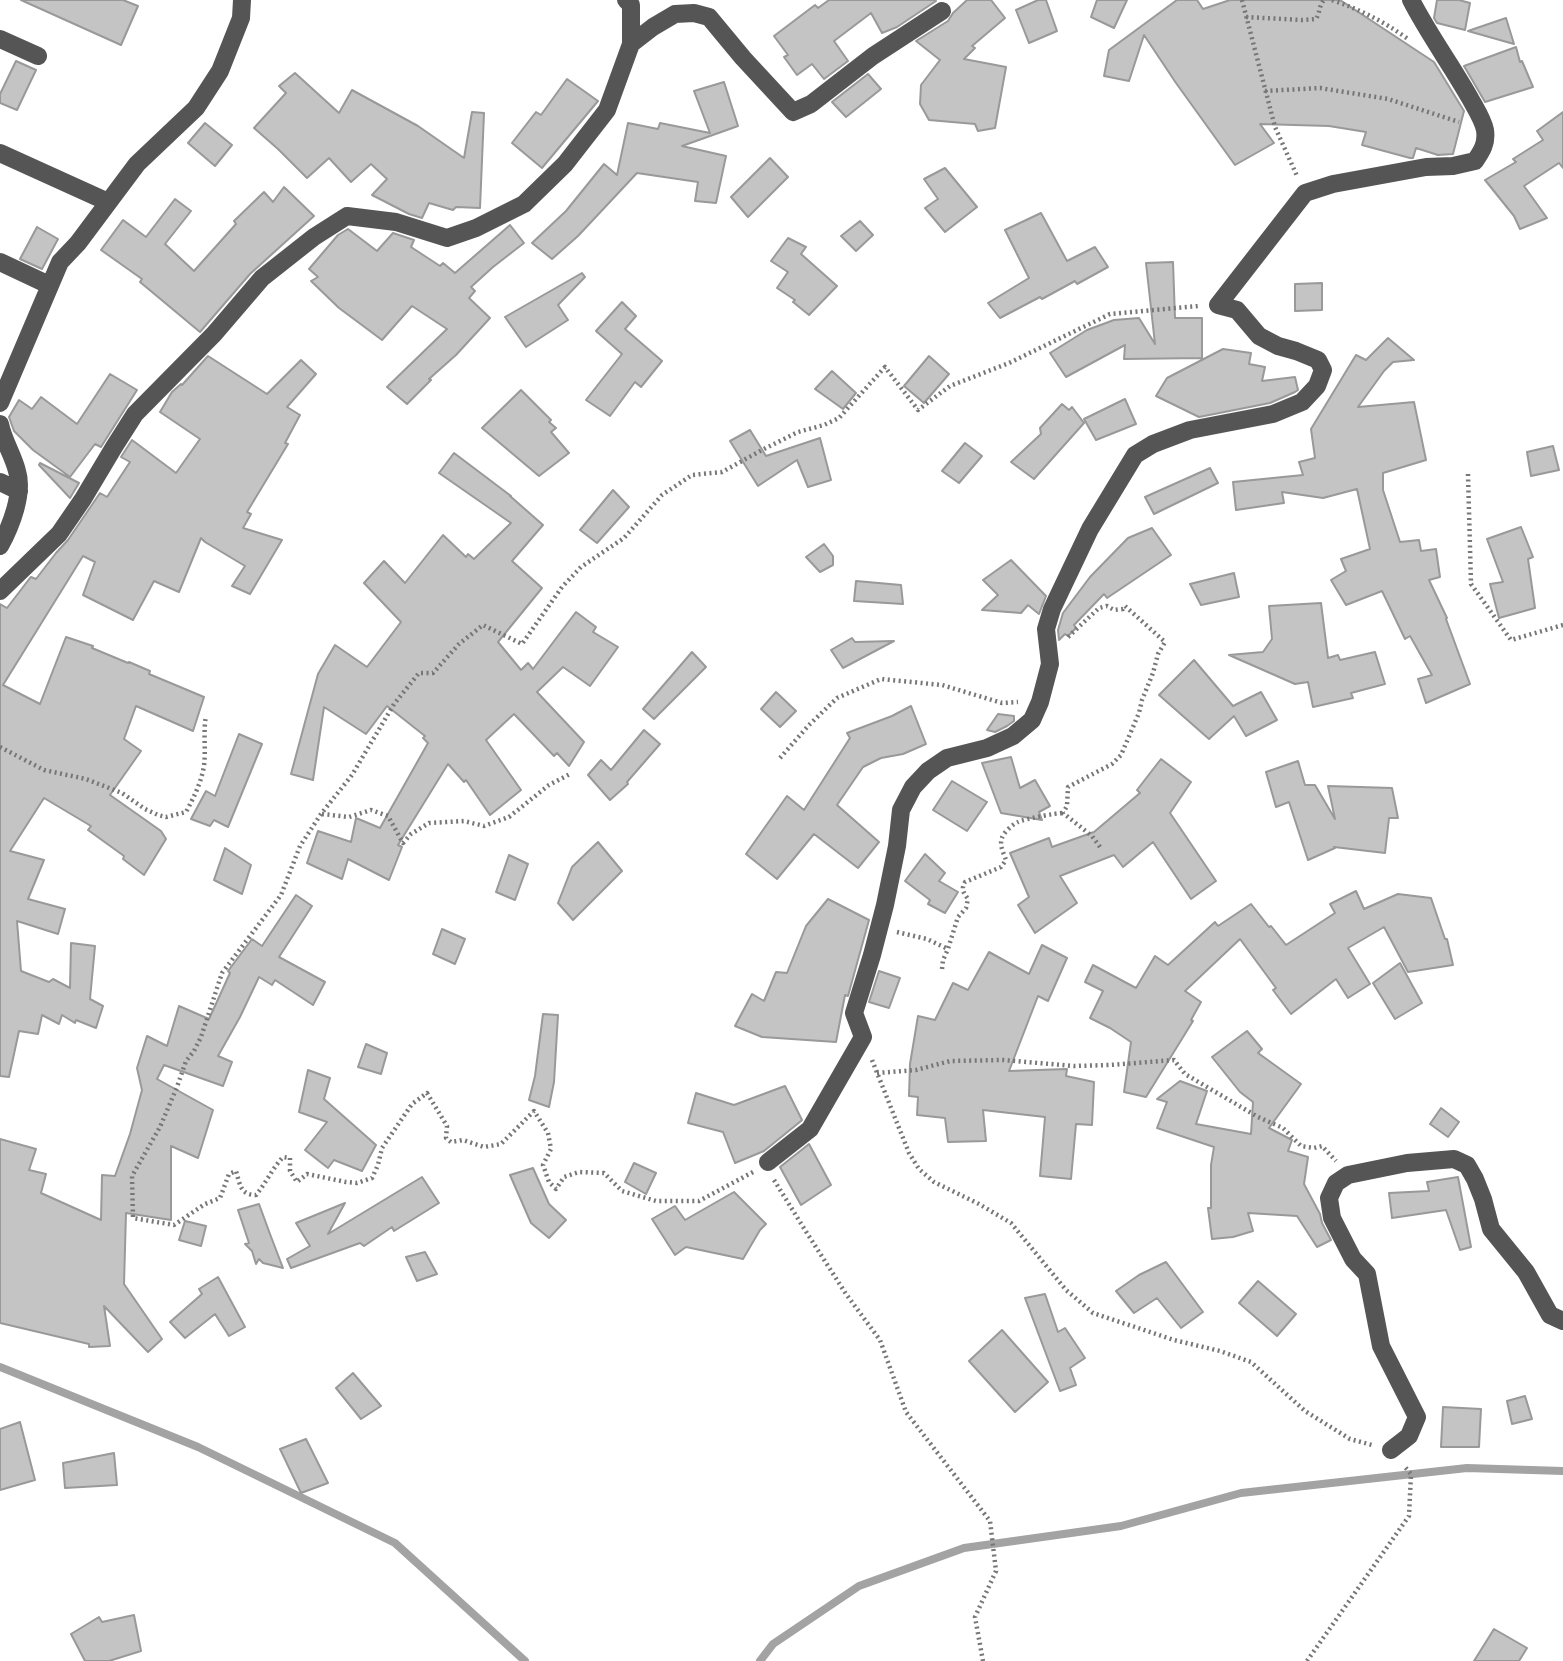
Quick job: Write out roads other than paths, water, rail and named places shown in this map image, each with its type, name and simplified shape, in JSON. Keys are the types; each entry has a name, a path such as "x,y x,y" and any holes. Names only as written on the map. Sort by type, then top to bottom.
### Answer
{"street":[{"path":"0,403 4,385 60,262 78,243 138,164 195,108 220,71 241,18 242,0"},
{"path":"0,591 59,534 135,414 214,334 262,278 314,237 347,216 396,222 447,238 477,228 524,204 565,164 607,110 631,44 631,5 626,0"},
{"path":"768,1162 810,1129 863,1037 854,1013 879,928 897,846 901,810 913,788 928,771 947,758 987,748 1013,736 1032,720 1040,702 1050,664 1046,629 1052,610 1090,529 1135,455 1153,444 1190,430 1273,414 1302,402 1317,386 1323,370 1318,360 1278,346 1259,336 1237,310 1218,305 1305,193 1359,179 1475,161 1484,148 1485,130 1479,117 1411,0"},
{"path":"631,44 675,14 694,13 709,17 793,112 811,104 873,56 942,11"},
{"path":"0,39 38,56"},
{"path":"0,153 108,202"},
{"path":"0,262 49,285"},
{"path":"0,424 19,474 19,491 9,530 0,546"},
{"path":"0,482 19,491"},
{"path":"1391,1450 1409,1436 1417,1418 1381,1346 1367,1274 1353,1259 1332,1218 1329,1198 1336,1183 1348,1175 1396,1165 1454,1159 1467,1165 1483,1199 1491,1229 1526,1272 1550,1315 1563,1321"}],"waterway":[{"path":"0,1367 198,1447 395,1543 525,1661"},
{"path":"760,1661 773,1644 859,1586 964,1548 1121,1526 1241,1493 1467,1468 1563,1471"}]}
